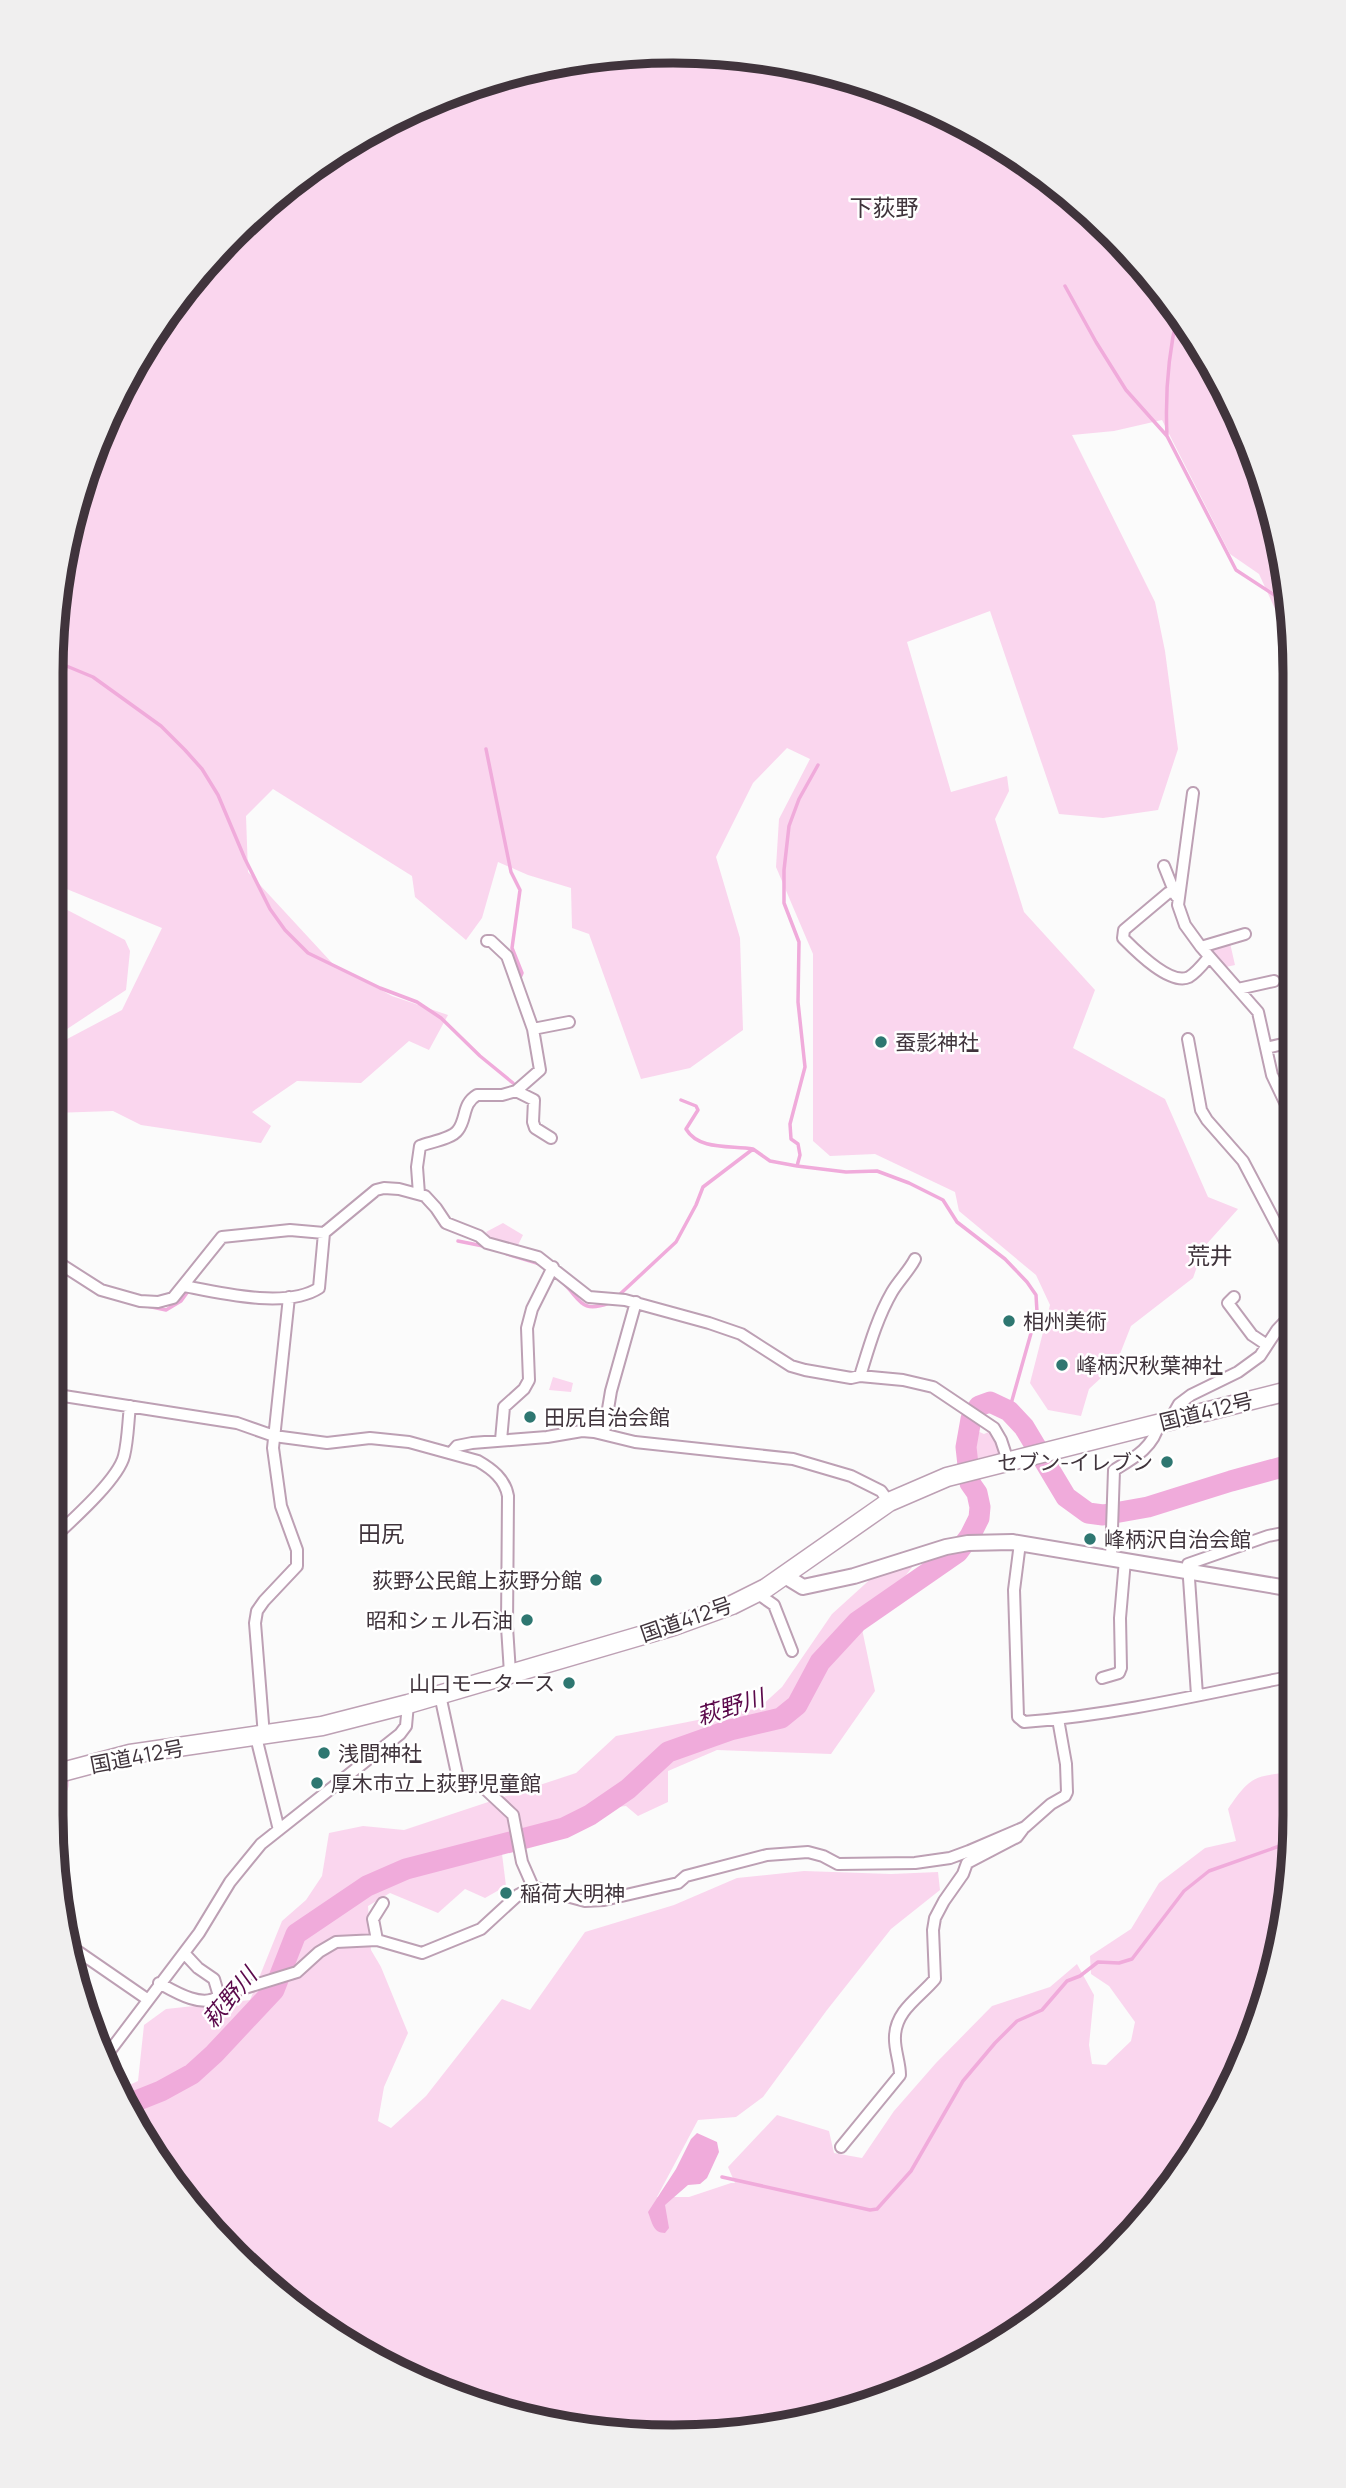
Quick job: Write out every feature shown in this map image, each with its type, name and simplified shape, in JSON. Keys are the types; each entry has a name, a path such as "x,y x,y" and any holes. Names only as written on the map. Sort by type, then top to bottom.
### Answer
{"highway":[{"name":"国道412号","path":"63,1772 130,1754 322,1726 440,1695 674,1626 732,1605 760,1591 889,1502 947,1477 1283,1392"}],"street":[{"path":"1178,905 1194,793"},
{"path":"1164,866 1185,925 1200,947 1258,1012 1272,1075 1283,1091"},
{"path":"1174,892 1168,893 1124,930 1123,938 1150,965 1182,978 1190,976 1209,957"},
{"path":"1200,947 1245,934"},
{"path":"419,1194 416,1167 420,1146 453,1135 459,1129 466,1105 477,1095 502,1095 516,1091 540,1070 533,1029 507,956 491,940"},
{"path":"1238,989 1273,981"},
{"path":"533,1029 569,1022"},
{"path":"1188,1039 1202,1111 1243,1161 1283,1237"},
{"path":"1266,1048 1283,1044"},
{"path":"516,1091 534,1100 535,1128 551,1138"},
{"path":"63,1266 101,1290 140,1301 158,1302 173,1298 189,1287 222,1237 290,1230 324,1233 376,1190 384,1188 419,1194 425,1196 446,1223 479,1236 487,1243 538,1257 551,1271 589,1297 636,1302 741,1334 791,1366 851,1378 860,1376 904,1380 933,1387 994,1428 1015,1460"},
{"path":"189,1287 228,1294 289,1297 313,1292 319,1288 324,1233"},
{"path":"860,1376 884,1307 915,1259"},
{"path":"501,1440 504,1407 524,1390 529,1380 527,1328 532,1309 551,1271"},
{"path":"279,1830 260,1736 255,1623 257,1612 264,1601 297,1566 298,1556 281,1506 273,1448 289,1297"},
{"path":"604,1433 611,1391 636,1302"},
{"path":"1227,1303 1252,1335 1267,1345"},
{"path":"1101,1678 1119,1673 1121,1668 1118,1559 1112,1526 1114,1470 1148,1447 1179,1404 1191,1395 1238,1372 1260,1356 1283,1323"},
{"path":"63,1399 130,1406 237,1423 274,1436 327,1443 386,1438 451,1453 486,1466 498,1475 507,1490 510,1673"},
{"path":"63,1529 119,1468 124,1457 130,1406"},
{"path":"451,1453 457,1446 501,1440 582,1431 604,1433 635,1442 793,1459 850,1476 881,1491 889,1502"},
{"path":"1197,1695 1188,1564 1268,1535 1283,1533"},
{"path":"1020,1542 1014,1590 1018,1717 1024,1722 1058,1719 1283,1678"},
{"path":"785,1576 803,1587 854,1576 946,1547 968,1543 1020,1542 1283,1587"},
{"path":"760,1591 764,1598 774,1605 790,1635 792,1651"},
{"path":"440,1695 459,1783 483,1787 513,1815 522,1862 533,1886"},
{"path":"110,2050 184,1953 246,1861 279,1830 400,1734 406,1726 408,1704"},
{"path":"841,2147 900,2075 894,2035 905,2007 925,1992 935,1979 935,1918 967,1863 1017,1837 1051,1804 1065,1796 1066,1764 1058,1719"},
{"path":"159,1983 204,2001 213,2001 219,1996 297,1972 319,1952 336,1942 377,1940 422,1953 481,1928 518,1895 533,1886 585,1901 604,1900 678,1883 686,1876 767,1854 808,1852 838,1864 935,1861 969,1851 1025,1827"},
{"path":"377,1940 373,1919 383,1903"},
{"path":"79,1952 147,1999"},
{"path":"184,1953 198,1968 214,1979 219,1996"}],"shaded area":[{"path":"633,64 713,64 753,68 869,95 906,109 978,145 1012,166 1075,214 1132,271 1157,302 1180,334 1220,403 1251,477 1262,515 1278,593 1281,622 1259,574 1230,554 1162,420 1114,431 1072,435 1155,602 1165,651 1178,749 1158,810 1103,818 1059,814 990,611 907,642 951,792 1007,776 1009,791 995,819 1024,912 1095,990 1073,1048 1165,1099 1208,1197 1238,1209 1204,1247 1193,1278 1131,1326 1116,1364 1089,1389 1081,1416 1048,1410 1030,1383 1050,1305 1036,1275 959,1211 955,1192 875,1154 830,1156 813,1141 813,954 776,867 779,819 810,759 787,748 753,783 716,857 740,938 743,1030 690,1068 641,1079 589,934 572,928 571,888 528,875 498,862 482,918 466,940 415,897 412,876 273,789 246,816 248,872 333,964 392,996 448,1015 429,1050 409,1041 361,1083 297,1081 252,1112 271,1126 261,1143 141,1125 113,1111 63,1113 63,1041 122,1010 162,928 63,888 64,633 75,554 95,477 109,440 145,368 166,334 214,271 271,214 302,189 334,166 403,126 477,95 515,84 593,68"},
{"path":"63,908 125,940 130,951 126,990 63,1032"},
{"path":"1230,943 1235,965 1226,967 1212,951 1213,947"},
{"path":"503,1223 523,1235 518,1245 496,1240 486,1232"},
{"path":"553,1377 573,1383 571,1392 549,1390"},
{"path":"975,1430 984,1434 991,1431 999,1454 975,1459"},
{"path":"913,1566 900,1583 880,1597 862,1629 875,1691 831,1754 717,1750 668,1771 668,1802 638,1816 626,1806 577,1812 502,1854 506,1886 485,1898 465,1889 438,1913 390,1893 368,1906 371,1950 381,1967 408,2033 384,2087 378,2121 391,2128 426,2096 502,1999 530,2010 585,1932 674,1905 737,1878 804,1871 891,1874 938,1872 940,1890 891,1929 763,2097 736,2117 698,2120 657,2197 689,2197 735,2183 728,2167 777,2115 829,2131 834,2153 862,2158 894,2111 992,2006 1050,1987 1077,1964 1094,1995 1089,2045 1092,2064 1106,2065 1131,2041 1135,2022 1109,1986 1091,1974 1090,1956 1131,1929 1159,1883 1205,1848 1236,1841 1228,1809 1243,1789 1255,1779 1283,1773 1282,1855 1278,1895 1251,2011 1237,2048 1201,2120 1180,2154 1132,2217 1075,2274 1044,2299 1012,2322 943,2362 869,2393 831,2404 753,2420 713,2424 633,2424 593,2420 477,2393 440,2379 368,2343 334,2322 271,2274 214,2217 189,2186 166,2154 127,2086 138,2081 144,2025 166,2009 250,2000 282,1921 306,1900 322,1876 329,1833 363,1826 404,1830 576,1773 616,1736 759,1708 782,1687 832,1614 875,1575"},
{"path":"69,1779 67,1792 63,1797 63,1781"},
{"path":"697,2133 717,2142 719,2152 707,2178 700,2184 688,2185 665,2205 669,2228 665,2233 661,2233 654,2226 648,2212"}],"waterway":[{"path":"1065,286 1126,390 1167,436 1236,570 1278,598"},
{"path":"1167,436 1168,374 1175,327"},
{"path":"63,665 93,677 161,726 202,769 218,795 270,909 285,930 308,953 380,988 417,1002 441,1018 513,1083"},
{"path":"486,749 511,872 520,890 512,948 522,973 519,980"},
{"path":"797,1166 800,1155 798,1144 791,1139 790,1124 805,1067 798,1002 799,942 784,903 784,870 789,826 799,799 818,765"},
{"path":"681,1100 696,1106 698,1110 686,1129 699,1141 716,1146 753,1149"},
{"path":"618,1296 676,1242 703,1187 753,1149 770,1161 797,1166 846,1172 877,1171 943,1200 957,1222 1005,1259 1036,1295 1037,1312 1009,1411"},
{"path":"458,1241 483,1246"},
{"path":"507,1254 540,1264"},
{"path":"562,1282 586,1306 609,1303"},
{"path":"123,1301 166,1310 181,1301 189,1290"},
{"name":"萩野川","path":"135,2101 192,2074 214,2054 274,1990 296,1934 367,1886 406,1869 564,1828 590,1815 628,1789 668,1752 730,1730 781,1718 797,1705 820,1662 857,1622 958,1552 970,1536 979,1518 980,1507 977,1493 970,1483 966,1447 971,1419 979,1406 990,1402 1009,1411 1024,1427 1066,1497 1088,1513 1103,1515 1148,1507 1283,1467"},
{"path":"722,2177 870,2210 877,2209 911,2171 963,2081 1017,2021 1042,2010 1067,1981 1080,1976 1098,1962 1119,1963 1132,1959 1184,1891 1209,1871 1282,1845"}],"place":[{"name":"蚕影神社","path":"881,1042"},
{"name":"相州美術","path":"1009,1321"},
{"name":"峰柄沢秋葉神社","path":"1062,1365"},
{"name":"田尻自治会館","path":"530,1417"},
{"name":"セブン-イレブン","path":"1167,1462"},
{"name":"峰柄沢自治会館","path":"1090,1539"},
{"name":"荻野公民館上荻野分館","path":"596,1580"},
{"name":"昭和シェル石油","path":"527,1620"},
{"name":"山口モータース","path":"569,1683"},
{"name":"浅間神社","path":"324,1753"},
{"name":"厚木市立上荻野児童館","path":"317,1783"},
{"name":"稲荷大明神","path":"506,1893"}],"district":[{"name":"下荻野","path":"884,207"},
{"name":"荒井","path":"1210,1255"},
{"name":"田尻","path":"381,1533"}]}
